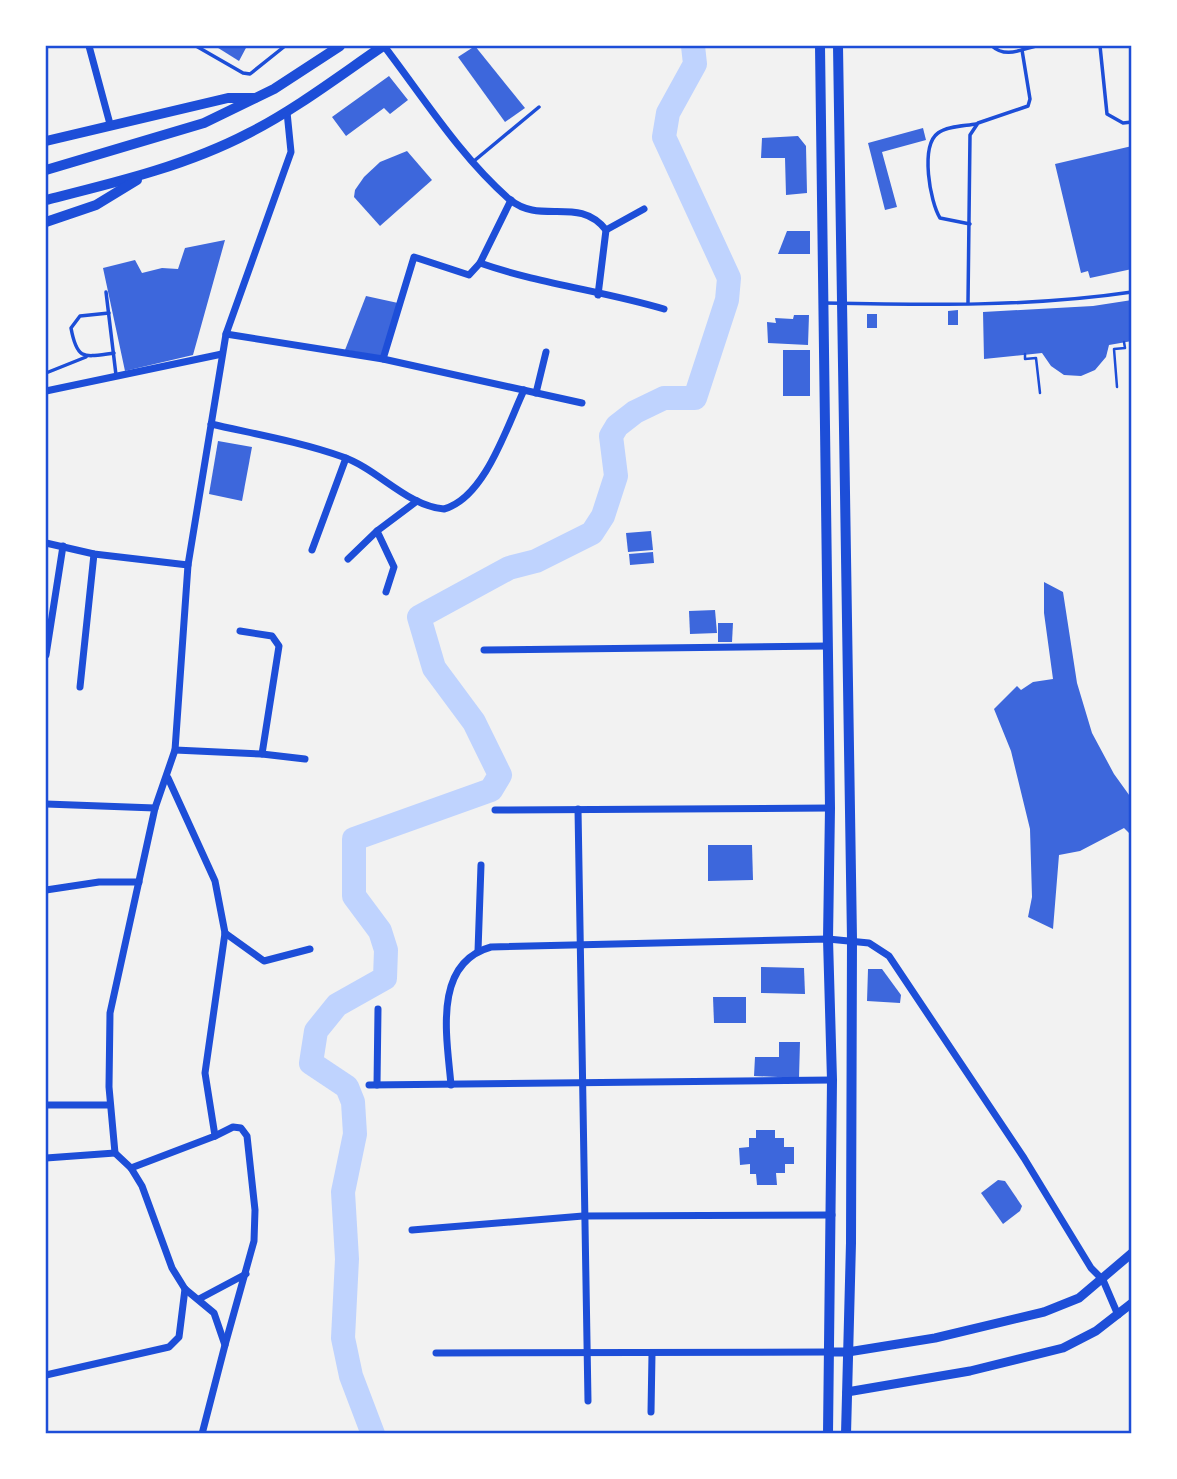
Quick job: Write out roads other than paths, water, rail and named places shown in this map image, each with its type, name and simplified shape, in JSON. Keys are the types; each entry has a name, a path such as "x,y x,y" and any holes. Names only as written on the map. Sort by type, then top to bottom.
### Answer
{"main road":[{"path":"46,170 159,139 204,123 258,98 340,46"},
{"path":"46,200 145,174 220,147 287,112 383,46"},
{"path":"820,46 830,808 828,939 832,1080 828,1433"},
{"path":"838,46 852,939 846,1433"},
{"path":"46,141 228,98 258,98"},
{"path":"46,222 96,205 145,174"},
{"path":"828,664 847,664"}],"street":[{"path":"89,46 110,124"},
{"path":"383,46 472,162 511,200 537,212 586,212 606,230"},
{"path":"225,1345 219,1322 199,1299 185,1289 165,1255 142,1186 131,1168 115,1153 110,1105 110,1013 155,808 168,778 175,750 188,565 222,354 226,334 291,152 287,112"},
{"path":"383,359 414,257 469,275 476,271 511,200"},
{"path":"606,230 645,209"},
{"path":"598,295 606,230"},
{"path":"480,263 598,295 630,299 664,309"},
{"path":"226,334 383,359 582,403"},
{"path":"536,393 546,352"},
{"path":"46,391 222,354"},
{"path":"211,424 346,457 417,501 444,509 454,506 474,489 483,477 524,390"},
{"path":"312,550 346,457"},
{"path":"348,559 377,531 417,501"},
{"path":"377,531 394,567 386,592"},
{"path":"46,543 94,554 188,565"},
{"path":"46,655 63,546"},
{"path":"80,687 94,554"},
{"path":"240,631 272,636 279,646 262,754"},
{"path":"484,650 828,646"},
{"path":"175,750 305,759"},
{"path":"168,778 215,881 225,933 205,1073 215,1136"},
{"path":"46,804 155,808"},
{"path":"495,810 830,808"},
{"path":"578,809 588,1401"},
{"path":"478,951 481,865"},
{"path":"46,890 99,882 139,882"},
{"path":"225,933 264,961 310,949"},
{"path":"451,1085 448,991 463,964 478,951 491,947 828,939 852,939 869,943 889,957 1024,1158 1091,1268 1103,1280 1118,1315"},
{"path":"378,1009 373,1085 832,1080"},
{"path":"46,1105 110,1105"},
{"path":"131,1168 233,1127 241,1129 247,1136 255,1210 254,1241 201,1433"},
{"path":"46,1158 115,1153"},
{"path":"412,1230 583,1216 832,1215"},
{"path":"436,1353 588,1355 848,1352 935,1338 1044,1312 1079,1298 1132,1253"},
{"path":"199,1299 246,1274"},
{"path":"46,1375 169,1347 179,1337 185,1289"},
{"path":"847,1392 970,1371 1063,1348 1096,1331 1132,1303"},
{"path":"651,1412 652,1354"}],"lane":[{"path":"196,46 243,73 250,74 285,46"},
{"path":"992,46 999,52 1036,46"},
{"path":"1100,46 1107,114 1123,123 1132,122"},
{"path":"970,224 940,218 927,164 935,135 940,131 978,123 1028,106 1030,99 1022,50"},
{"path":"472,162 540,107"},
{"path":"968,303 970,135 978,123"},
{"path":"106,292 117,378"},
{"path":"822,303 1058,300 1132,292"},
{"path":"86,356 75,349 71,328 74,321 80,316 109,313"},
{"path":"46,373 86,356 114,353"}],"waterway":[{"path":"373,1434 351,1376 343,1338 347,1259 343,1192 355,1134 353,1102 347,1087 311,1063 316,1031 337,1005 385,978 386,950 380,931 354,896 354,839 491,790 500,775 474,722 434,668 419,617 509,568 536,561 592,533 603,516 616,476 611,436 617,426 635,412 664,398 695,398 727,300 729,278 664,137 668,113 695,64 693,46"}]}
